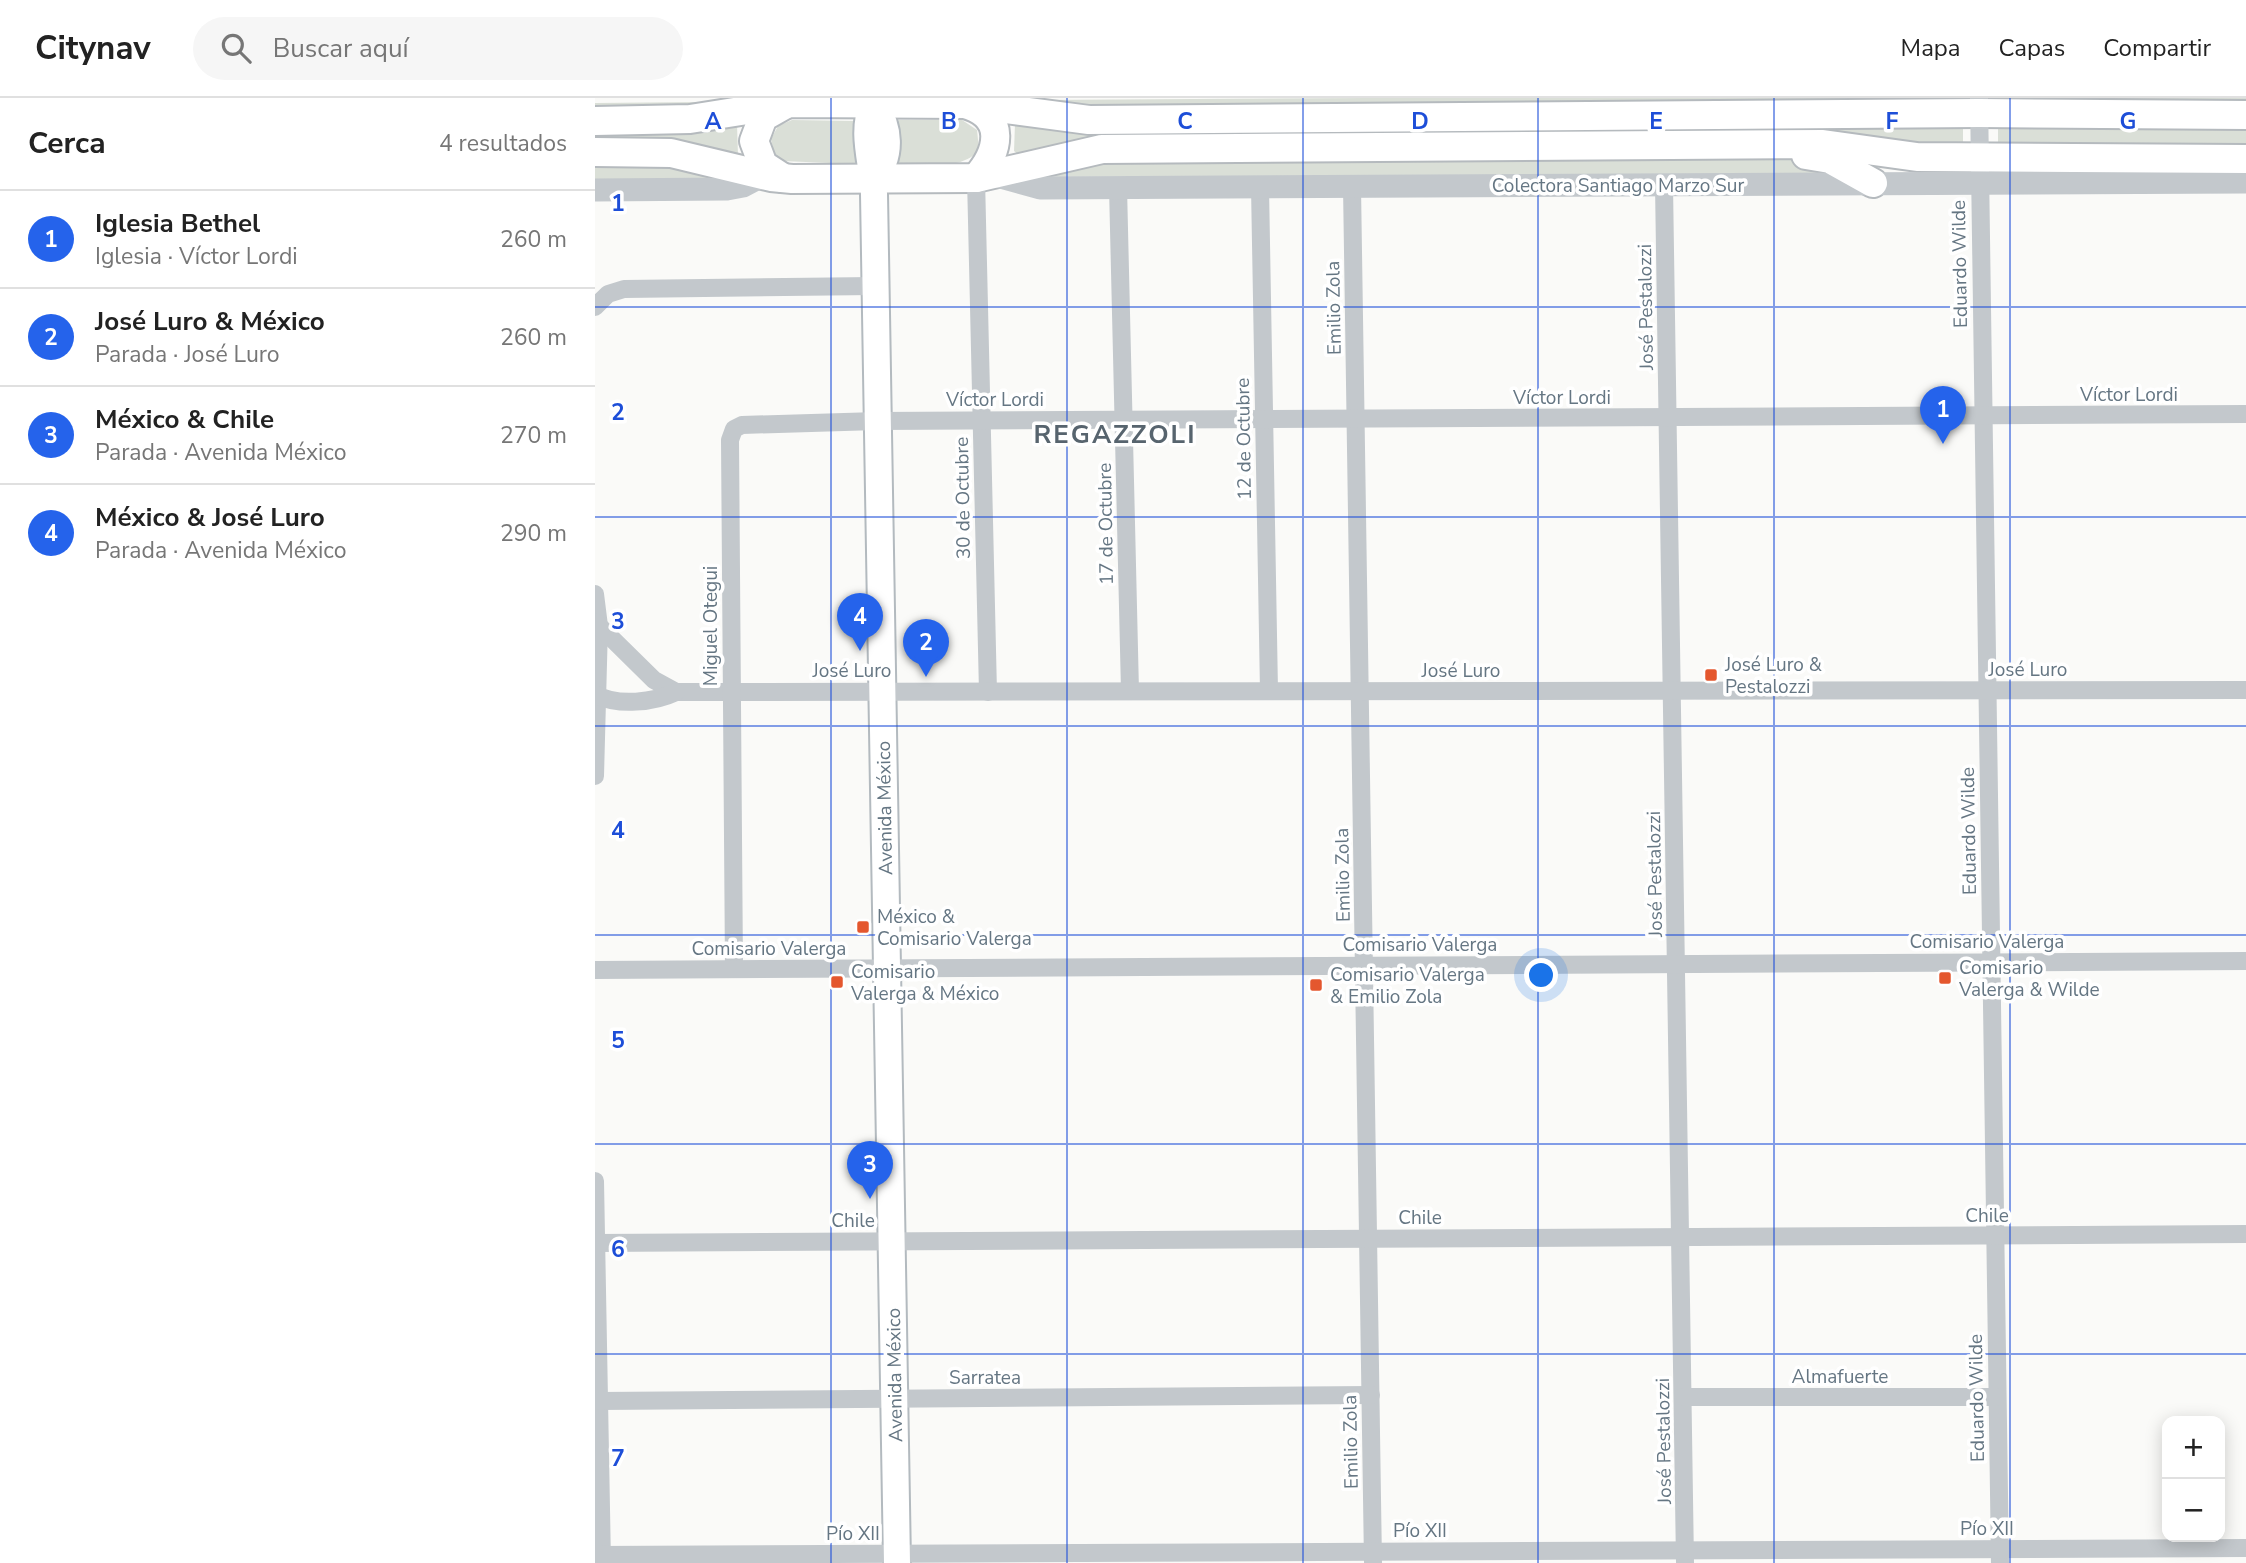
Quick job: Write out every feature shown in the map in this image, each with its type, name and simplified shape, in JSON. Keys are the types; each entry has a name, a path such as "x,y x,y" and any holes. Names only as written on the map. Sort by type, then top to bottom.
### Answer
{"main road":[{"path":"595,121 675,120 792,103 873,101 1005,103 1089,120 1979,106 2246,115"},
{"name":"Avenida México","path":"873,101 885,120 886,136 885,163 873,179 897,1558"},
{"path":"792,103 768,112 759,122 754,141 759,160 767,170 792,179"},
{"path":"958,103 983,112 995,135 994,154 984,176"},
{"path":"595,152 681,155 792,179 984,176 1102,149 1832,144 1979,169 2246,159"},
{"path":"1656,145 1729,154 1824,157 1873,183"}],"street":[{"path":"721,98 748,109"},
{"name":"Eduardo Wilde","path":"1979,106 1999,1556"},
{"name":"Colectora Santiago Marzo Sur","path":"984,176 1028,187 1664,185 1873,183 1979,169 2246,182"},
{"path":"595,190 727,189 743,186 764,175"},
{"name":"30 de Octubre","path":"984,176 981,420 988,691"},
{"name":"José Pestalozzi","path":"1664,185 1685,1557"},
{"name":"Emilio Zola","path":"1352,186 1373,1557"},
{"name":"17 de Octubre","path":"1118,187 1130,691"},
{"name":"12 de Octubre","path":"1260,187 1269,691"},
{"path":"595,307 608,294 624,289 875,286"},
{"name":"Víctor Lordi","path":"877,421 2246,414"},
{"name":"Miguel Otegui","path":"734,969 731,432 746,424 877,421"},
{"path":"595,594 595,776"},
{"path":"597,624 657,682 676,692"},
{"name":"José Luro","path":"597,695 609,700 652,701 676,692 2246,690"},
{"name":"Comisario Valerga","path":"595,970 2246,961"},
{"path":"595,1181 600,1558"},
{"name":"Chile","path":"596,1243 2246,1234"},
{"name":"Sarratea","path":"599,1401 1371,1395"},
{"name":"Almafuerte","path":"1683,1397 1997,1397"},
{"name":"Pío XII","path":"600,1558 1999,1556 2246,1548"}],"shaded area":[{"path":"1908,98 1856,104 1102,111 1036,100"},
{"path":"2246,98 2246,106 1999,100"},
{"path":"595,103 705,104 595,113"},
{"path":"792,120 856,121 858,160 854,164 782,161 774,153 771,139 778,126"},
{"path":"899,120 962,120 977,130 979,149 973,156 953,164 930,166 898,163"},
{"path":"1015,124 1963,126 1963,143 1019,155 1014,151"},
{"path":"737,125 738,155 595,144 595,129"},
{"path":"2246,125 2246,150 1998,145 1998,126"},
{"path":"1656,153 1733,160 1808,160 1844,174 1032,177 1078,162"},
{"path":"649,159 735,178 595,181 595,160"}],"place":[{"name":"Iglesia Bethel","path":"1943,444"},
{"name":"México & José Luro","path":"860,651"},
{"name":"José Luro & Pestalozzi","path":"1711,675"},
{"name":"José Luro & México","path":"926,677"},
{"name":"México & Comisario Valerga","path":"863,927"},
{"name":"Comisario Valerga & Wilde","path":"1945,978"},
{"name":"Comisario Valerga & México","path":"837,982"},
{"name":"Comisario Valerga & Emilio Zola","path":"1316,985"},
{"name":"México & Chile","path":"870,1199"}],"district":[{"name":"REGAZZOLI","path":"1115,434"}]}
